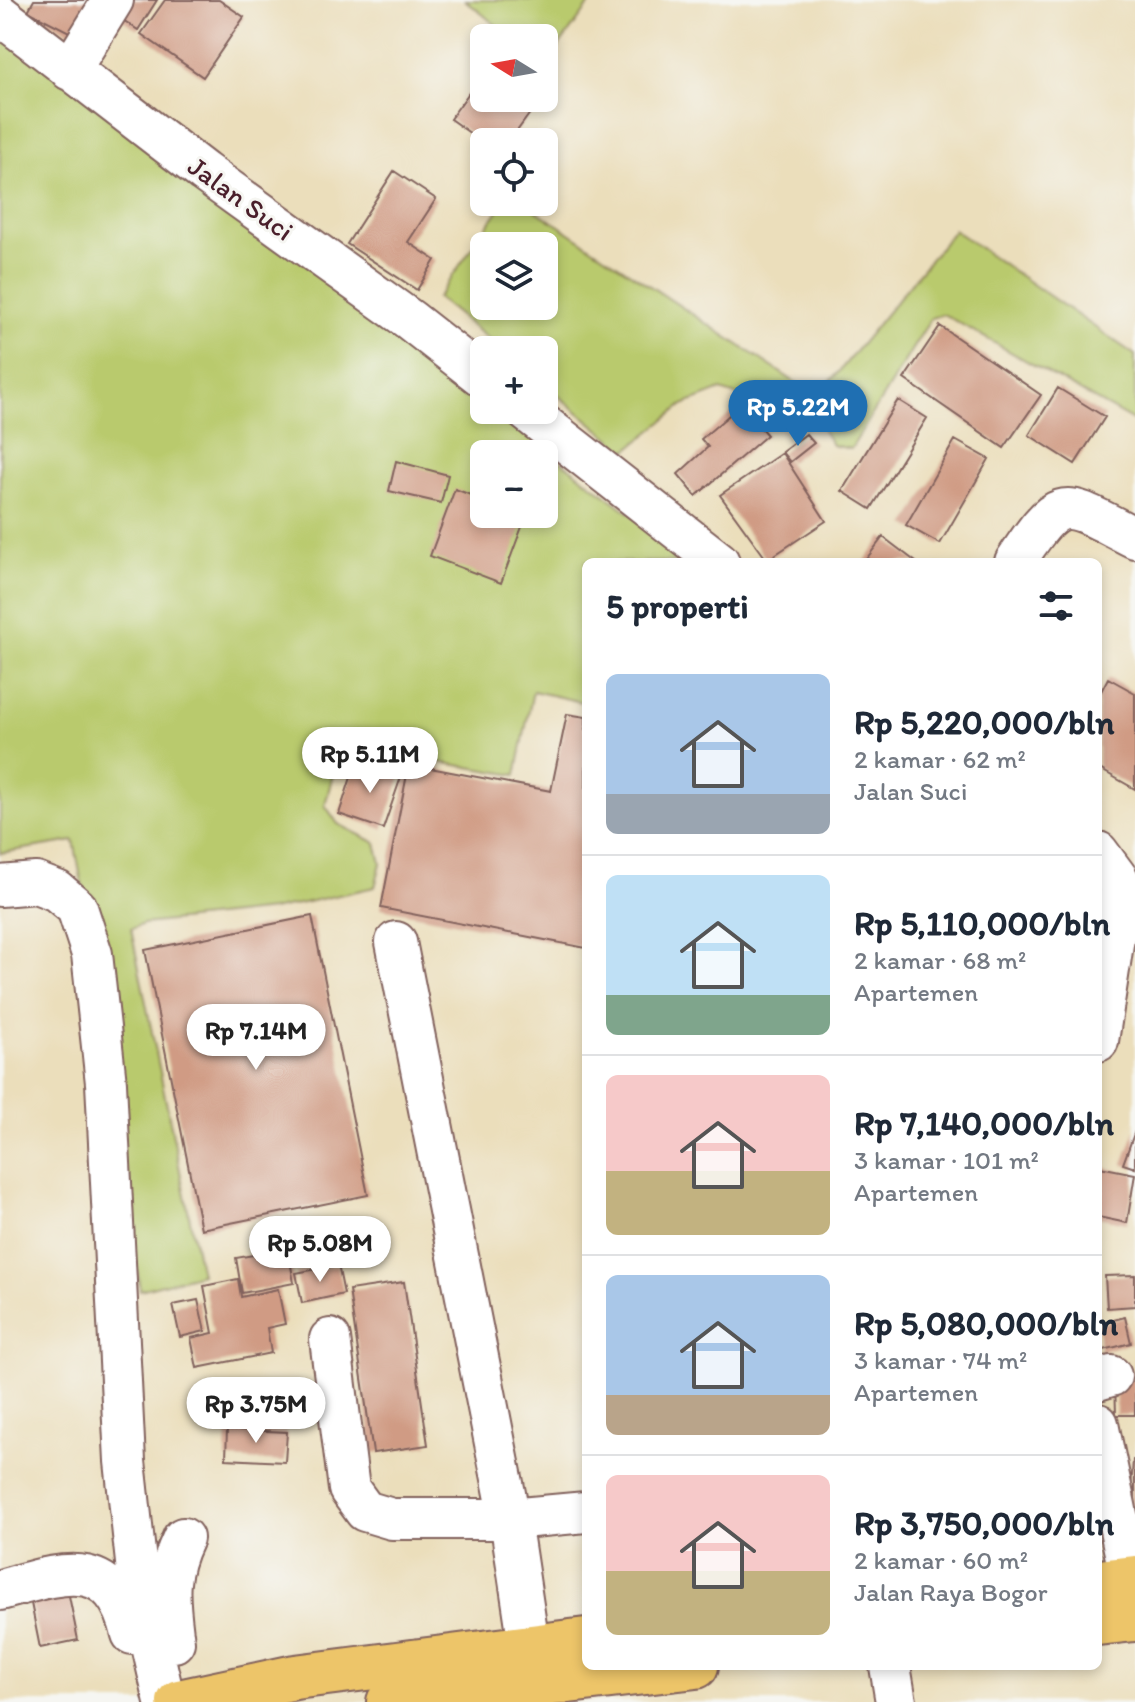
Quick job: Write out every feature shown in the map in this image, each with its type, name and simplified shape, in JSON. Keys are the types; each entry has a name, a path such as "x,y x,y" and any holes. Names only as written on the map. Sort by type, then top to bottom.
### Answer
{"highway":[{"path":"1102,1619 1127,1592"},
{"path":"389,1702 532,1665 582,1642"},
{"path":"180,1702 295,1677 582,1665"}],"street":[{"path":"70,70 113,0"},
{"name":"Jalan Suci","path":"0,15 470,368"},
{"path":"543,424 714,558"},
{"path":"1018,558 1044,517 1056,510 1068,508 1089,515 1135,538"},
{"path":"1102,857 1118,879 1120,898 1102,1015"},
{"path":"0,886 36,883 57,891 77,908 92,954 106,1083 125,1461 139,1590 165,1702"},
{"path":"396,942 510,1519 532,1665"},
{"path":"330,1339 349,1489 365,1511 392,1519 510,1519 582,1512"},
{"path":"1102,1447 1127,1592"},
{"path":"180,1702 167,1592 170,1563 183,1538"},
{"path":"0,1590 74,1573 94,1577 112,1587 129,1620 148,1702"},
{"path":"891,1670 896,1702"}],"green space":[{"path":"465,0 593,0 558,47 558,24 495,24"},
{"path":"0,26 470,392 470,424 512,424 533,440 470,440 470,528 558,528 558,459 690,558 582,558 582,702 533,691 516,775 349,747 334,770 325,805 338,824 376,843 381,863 375,887 272,910 143,924 131,929 201,1274 140,1290 88,915 74,841 0,853"},
{"path":"494,216 544,216 816,396 954,230 1135,355 1135,422 943,314 931,318 851,449 832,445 818,422 721,390 683,405 626,451 558,395 558,336 484,336 437,298 470,251 470,320 558,320 558,232 483,232"}],"building":[{"path":"34,0 90,0 73,34 28,11"},
{"path":"119,0 157,0 138,30 111,12"},
{"path":"165,0 219,0 244,17 203,77 141,34"},
{"path":"470,91 470,112 531,112 519,128 470,128 470,133 450,119"},
{"path":"394,171 436,199 408,242 435,260 417,290 347,244"},
{"path":"940,326 1041,395 1004,448 904,379"},
{"path":"1058,388 1105,417 1075,464 1029,435"},
{"path":"898,400 927,418 871,509 842,491"},
{"path":"741,405 767,435 696,496 678,474 708,447 701,439"},
{"path":"806,434 814,443 790,462 782,452"},
{"path":"955,440 989,459 940,544 906,525"},
{"path":"782,453 826,521 766,558 720,495"},
{"path":"396,461 448,475 441,503 389,491"},
{"path":"455,489 470,495 470,528 522,528 501,583 430,556"},
{"path":"883,537 911,558 867,558"},
{"path":"1108,678 1135,693 1135,789 1102,770 1102,689"},
{"path":"567,714 582,716 582,947 381,908 409,764 551,791"},
{"path":"356,762 401,777 383,829 339,814"},
{"path":"312,916 368,1195 201,1229 145,950"},
{"path":"1135,1131 1135,1168 1123,1164"},
{"path":"1102,1167 1135,1174 1127,1223 1102,1218"},
{"path":"288,1249 294,1283 242,1293 236,1258"},
{"path":"338,1265 344,1294 302,1303 296,1273"},
{"path":"1135,1275 1135,1306 1107,1308 1105,1276"},
{"path":"238,1279 241,1297 278,1289 285,1324 267,1328 271,1353 197,1368 191,1338 213,1333 204,1286"},
{"path":"404,1282 428,1445 373,1453 349,1290"},
{"path":"198,1300 205,1331 180,1337 173,1305"},
{"path":"1125,1317 1131,1343 1102,1350 1102,1323"},
{"path":"1135,1379 1135,1415 1116,1415 1115,1380"},
{"path":"227,1429 287,1432 285,1462 226,1459"},
{"path":"1133,1460 1135,1505 1130,1505"},
{"path":"68,1591 78,1640 40,1648 30,1598"}]}
